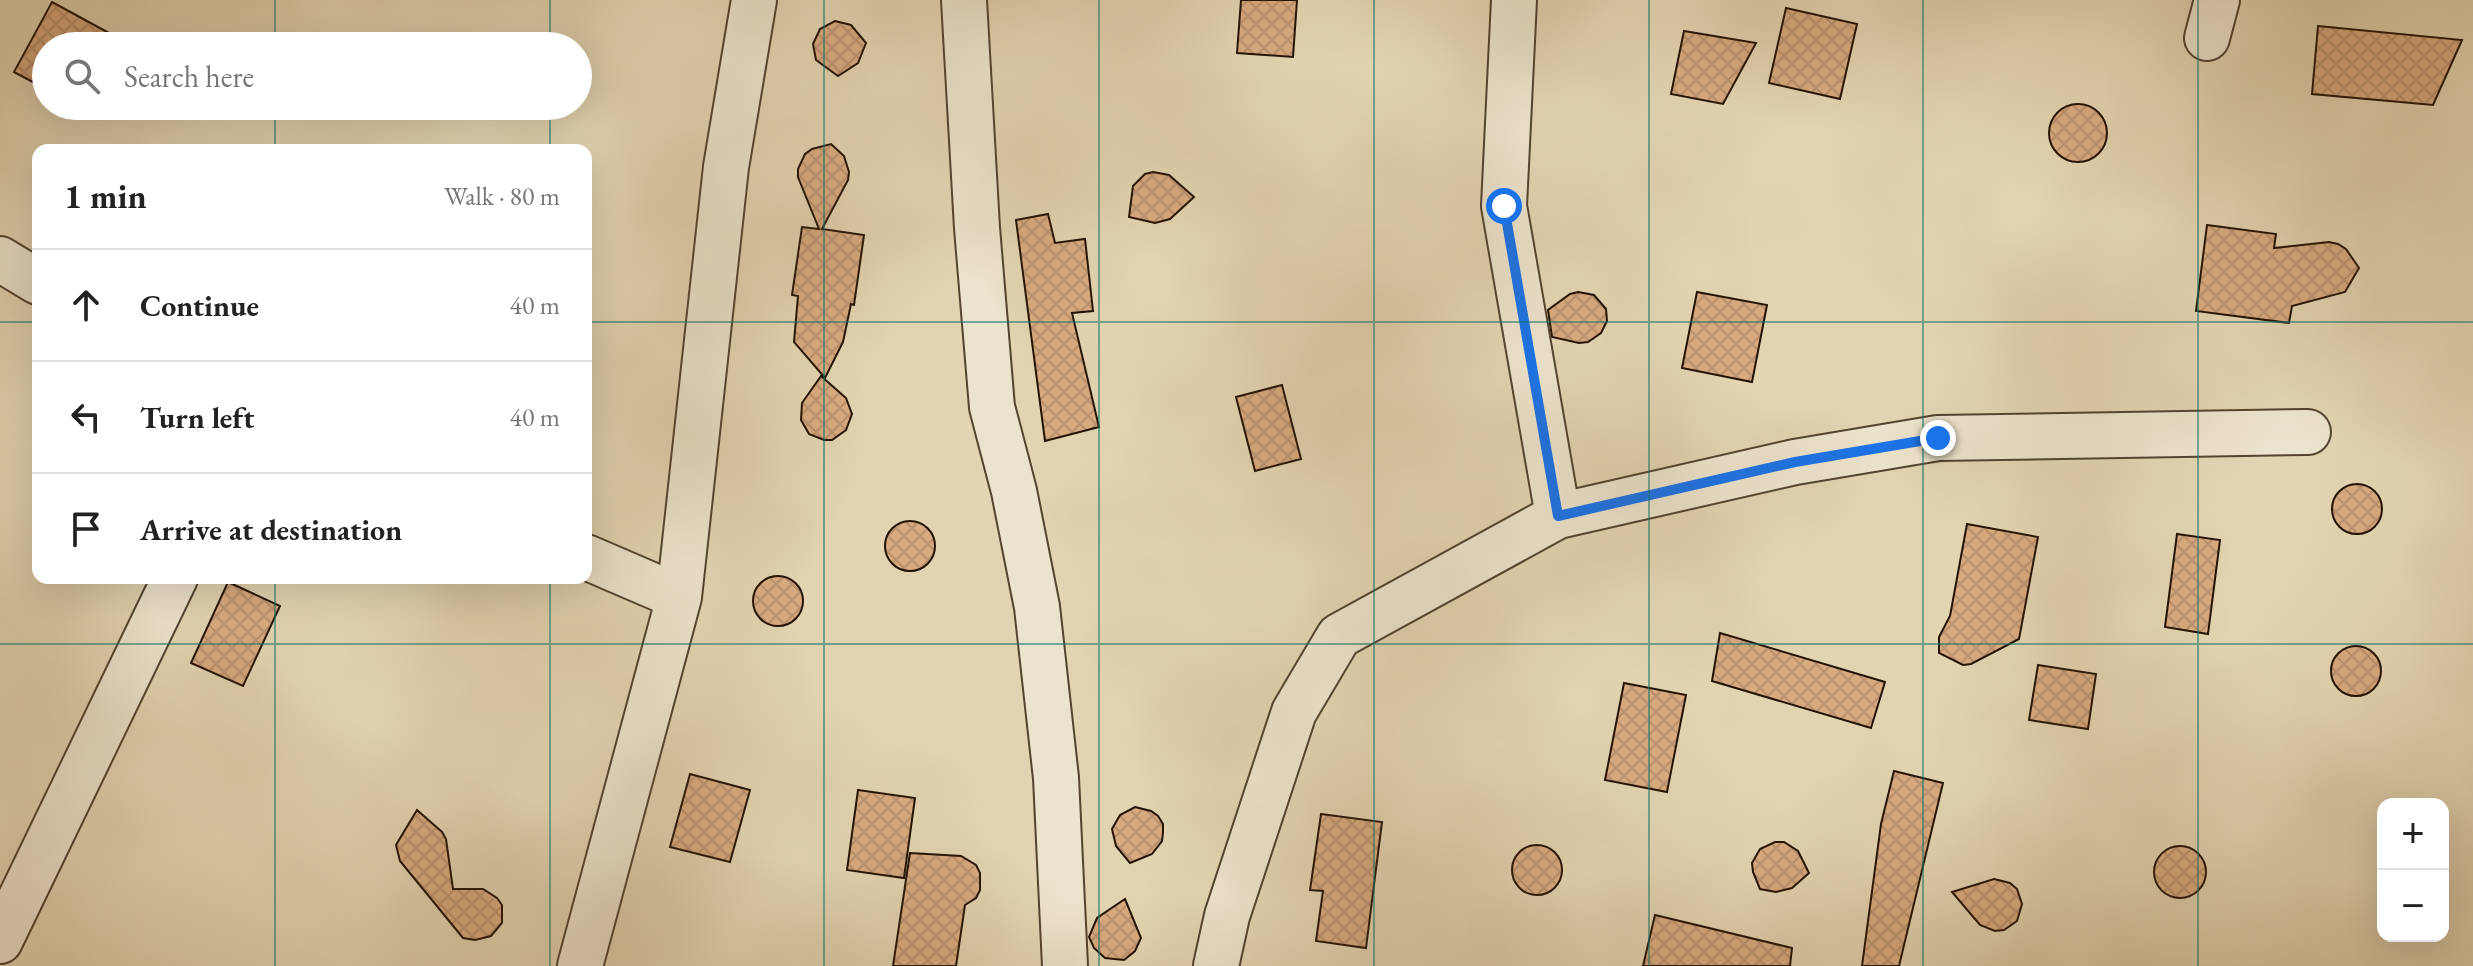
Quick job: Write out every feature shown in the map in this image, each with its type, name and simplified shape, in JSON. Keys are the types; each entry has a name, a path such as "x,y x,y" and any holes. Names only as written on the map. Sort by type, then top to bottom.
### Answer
{"street":[{"path":"580,966 679,597 726,167 754,0"},
{"path":"964,0 977,228 992,407 1014,491 1037,607 1056,778 1065,966"},
{"path":"1514,0 1504,206 1558,516"},
{"path":"0,259 32,278"},
{"path":"1216,966 1227,916 1294,712 1339,636 1558,516 1795,462 1938,438 2308,432"},
{"path":"592,560 679,597"},
{"path":"0,941 172,584"}],"building":[{"path":"1241,0 1297,0 1293,57 1237,53"},
{"path":"52,2 107,32 36,32"},
{"path":"1786,8 1857,24 1840,99 1769,83"},
{"path":"835,21 851,25 866,43 858,63 838,76 816,60 813,44 820,29"},
{"path":"2318,26 2462,40 2433,105 2312,94"},
{"path":"1684,31 1756,43 1723,104 1671,94"},
{"path":"32,39 32,82 14,72"},
{"path":"2078,104 2089,106 2098,113 2105,122 2105,144 2098,153 2089,160 2078,162 2067,160 2058,153 2051,144 2049,133 2051,122 2058,113 2067,106"},
{"path":"831,144 844,156 849,172 848,180 822,229 864,235 854,305 851,304 843,342 825,378 794,342 798,296 792,295 802,227 819,229 798,177 798,169 805,154"},
{"path":"1145,174 1169,175 1194,197 1170,219 1155,223 1129,217 1133,186"},
{"path":"1048,214 1055,243 1085,239 1093,311 1072,313 1099,427 1045,441 1016,220"},
{"path":"2207,225 2276,234 2274,248 2329,242 2338,244 2346,249 2359,268 2345,292 2292,306 2289,323 2196,311"},
{"path":"1697,292 1767,305 1752,382 1682,368"},
{"path":"1570,294 1594,295 1606,309 1607,321 1601,333 1588,342 1579,343 1552,337 1548,310"},
{"path":"821,376 846,398 852,414 846,430 832,440 809,434 801,420 802,403"},
{"path":"1282,385 1301,459 1255,471 1236,397"},
{"path":"2347,485 2367,485 2381,499 2381,519 2367,533 2347,533 2333,519 2333,499"},
{"path":"900,522 920,522 934,536 934,556 920,570 900,570 886,556 886,536"},
{"path":"1967,524 2038,537 2019,639 1971,664 1963,665 1939,653 1939,637 1950,616"},
{"path":"2177,534 2220,540 2208,634 2165,627"},
{"path":"778,576 796,583 803,601 796,619 778,626 760,619 753,601 760,583"},
{"path":"227,584 280,606 243,686 191,663"},
{"path":"1720,633 1885,682 1871,728 1712,681"},
{"path":"2356,646 2374,653 2381,671 2374,689 2356,696 2338,689 2331,671 2338,653"},
{"path":"2038,665 2096,674 2088,729 2029,720"},
{"path":"1624,683 1686,695 1667,792 1605,780"},
{"path":"1894,771 1943,783 1899,966 1862,966 1881,824"},
{"path":"690,774 750,790 730,862 670,847"},
{"path":"858,790 915,798 904,878 847,870"},
{"path":"1135,807 1158,816 1163,832 1162,841 1152,854 1130,863 1116,846 1112,829 1120,815"},
{"path":"417,810 446,839 453,889 483,889 502,905 502,923 491,936 475,940 463,938 400,861 396,845"},
{"path":"1321,814 1382,822 1366,948 1316,941 1323,891 1310,890"},
{"path":"1775,842 1784,842 1798,851 1809,873 1792,888 1776,892 1760,889 1752,863 1760,849"},
{"path":"1527,846 1547,846 1561,860 1561,880 1547,894 1527,894 1513,880 1513,860"},
{"path":"2180,846 2198,854 2206,872 2198,890 2180,898 2162,890 2154,872 2162,854"},
{"path":"910,853 961,856 976,865 980,873 980,890 976,898 965,905 956,966 893,966"},
{"path":"1994,879 2010,883 2017,889 2022,904 2017,921 2004,930 1995,931 1980,925 1952,892"},
{"path":"1125,899 1141,938 1135,951 1124,960 1105,958 1094,948 1089,937 1097,918"},
{"path":"1655,915 1792,948 1790,966 1643,966"}],"route":[{"path":"1504,206 1558,516 1795,462 1938,438"}]}
